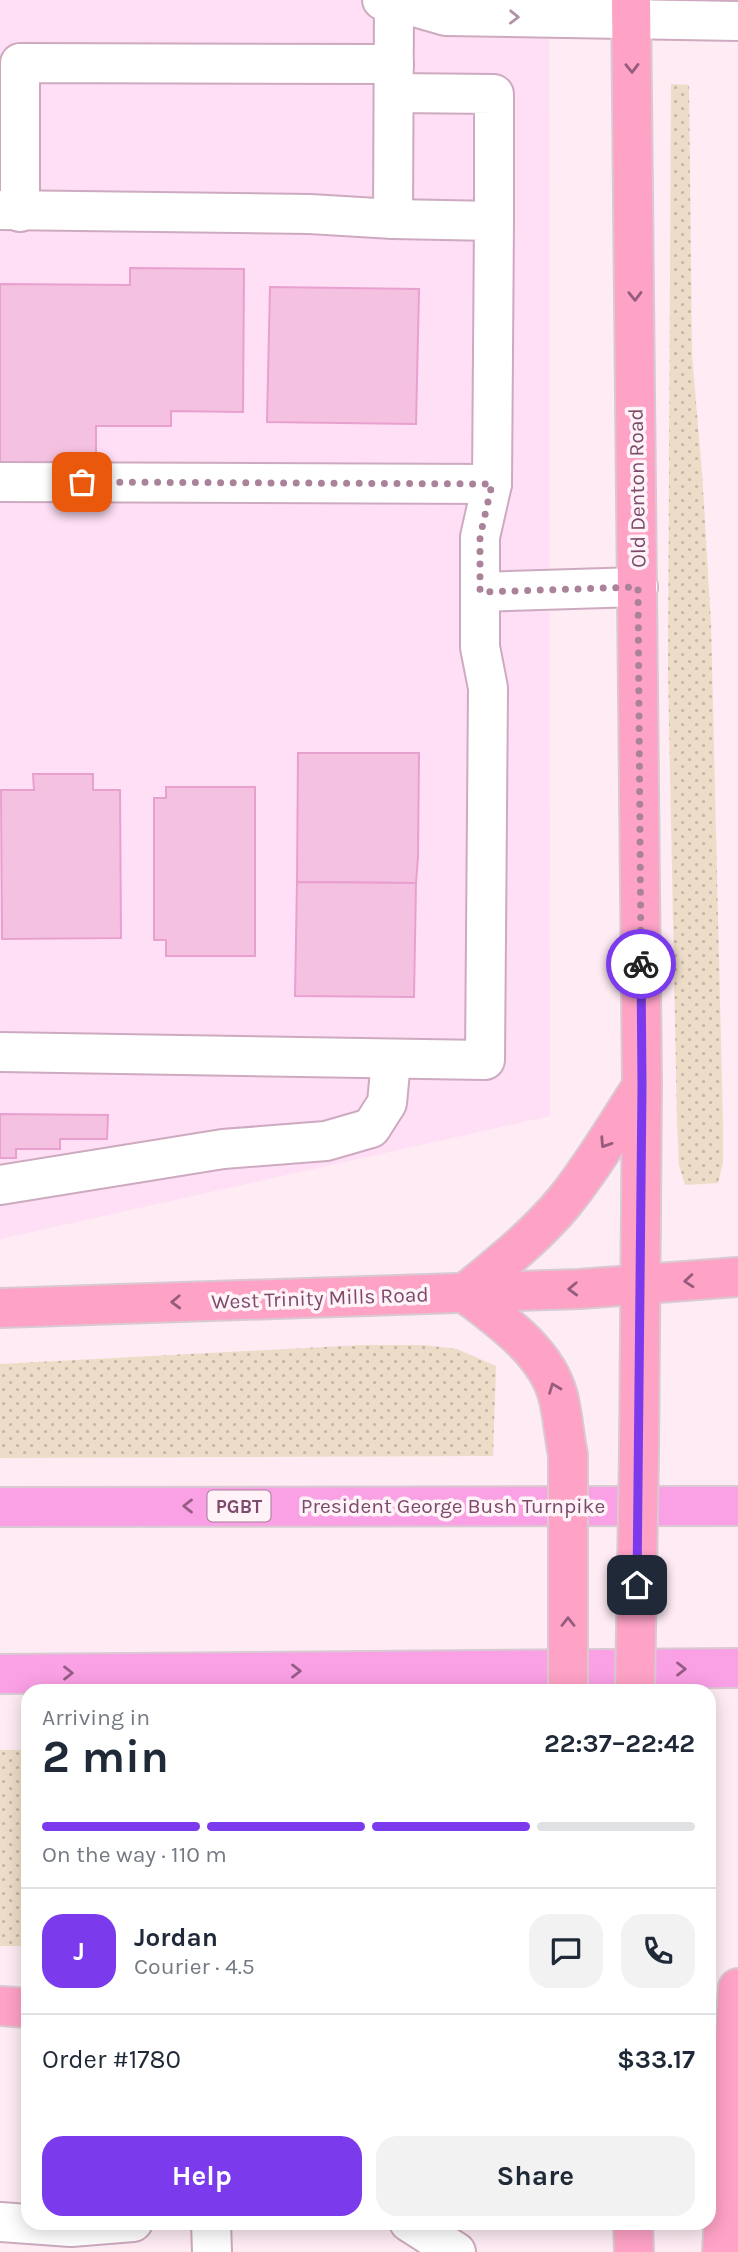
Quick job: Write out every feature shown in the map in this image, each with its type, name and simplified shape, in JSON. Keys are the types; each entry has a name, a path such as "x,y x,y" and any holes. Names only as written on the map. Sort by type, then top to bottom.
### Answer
{"highway":[{"name":"President George Bush Turnpike","path":"0,1507 738,1506"},
{"path":"0,1674 738,1668"}],"main road":[{"name":"Old Denton Road","path":"631,10 642,1086 635,1684"},
{"path":"568,1684 568,1455 558,1394 546,1369 533,1353 503,1322 465,1293 525,1243 564,1203 642,1086"},
{"name":"West Trinity Mills Road","path":"0,1308 465,1293 738,1278"},
{"path":"0,2006 21,2008"},
{"path":"722,2252 730,2013"},
{"path":"633,2230 634,2252"}],"lane":[{"path":"382,0 395,0 446,16 631,10 738,21"},
{"path":"393,219 395,0"},
{"path":"0,1052 485,1060 488,688 480,647 480,537 492,484 495,221 495,94 394,79 20,63 10,211 310,214 495,221"},
{"path":"0,482 492,484"},
{"path":"480,592 638,587"},
{"path":"0,1185 223,1149 326,1142 371,1128 387,1103 391,1060"},
{"path":"0,2222 21,2223"},
{"path":"211,2230 212,2252"},
{"path":"422,2230 456,2252"}],"shaded area":[{"path":"0,0 549,0 550,1116 0,1239"},
{"path":"671,84 689,85 692,355 711,624 723,1125 723,1163 718,1183 685,1185 679,1165 677,1121 668,671"},
{"path":"363,1345 423,1345 457,1349 496,1366 493,1456 0,1458 0,1364"},
{"path":"0,1750 21,1750 21,1946 0,1946"}],"building":[{"path":"130,268 244,269 243,412 171,411 171,426 96,426 96,465 0,464 0,284 130,285"},
{"path":"270,287 419,289 416,424 267,422"},
{"path":"298,753 419,753 416,883 297,882"},
{"path":"33,774 93,774 93,790 120,790 121,938 2,939 1,790 34,790"},
{"path":"166,787 255,787 255,956 166,956 166,940 154,940 154,798 166,798"},
{"path":"297,882 416,883 414,997 295,996"},
{"path":"0,1114 108,1115 107,1139 60,1139 60,1149 16,1149 16,1158 0,1158"}],"way so far":[{"path":"82,482 492,484 480,537 480,592 638,587 641,964"}],"route":[{"path":"637,1585 641,964"}]}
